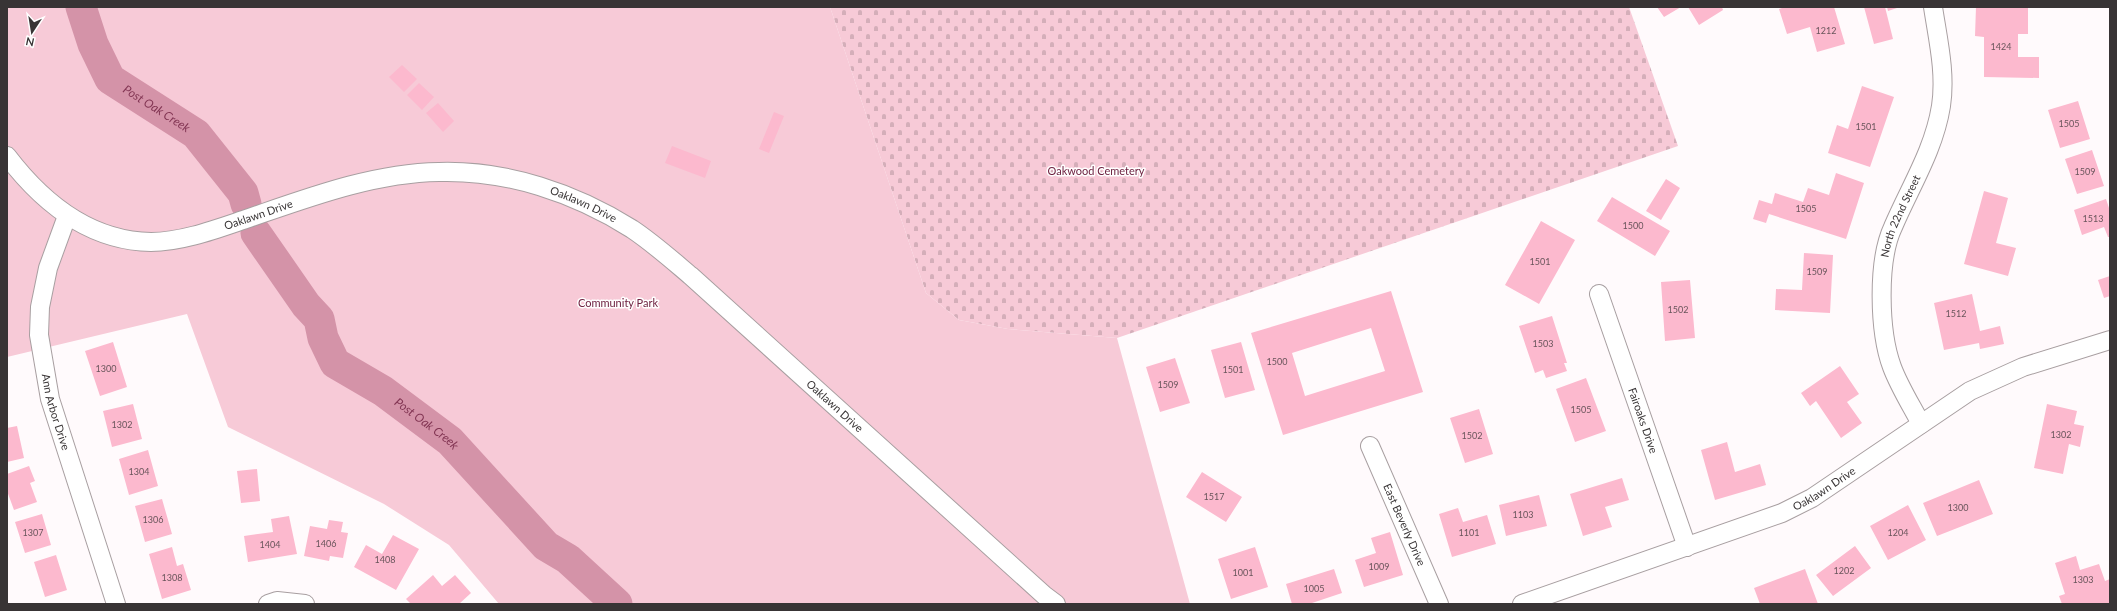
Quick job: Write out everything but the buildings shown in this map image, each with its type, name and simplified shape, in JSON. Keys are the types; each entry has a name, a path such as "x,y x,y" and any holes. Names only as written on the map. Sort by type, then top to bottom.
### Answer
{"street":[{"name":"North 22nd Street","path":"1921,424 1892,367 1887,348 1884,327 1883,257 1887,242 1926,157 1940,113 1943,87 1933,7"},
{"name":"Oaklawn Drive","path":"7,156 40,194 67,216 84,225 109,234 152,242 168,240 221,228 330,191 382,178 415,173 440,172 486,175 525,182 552,190 611,217 662,252 691,276 1044,595 1056,604"},
{"name":"Ann Arbor Drive","path":"67,216 48,268 40,307 39,335 50,399 116,604"},
{"name":"Fairoaks Drive","path":"1599,294 1687,547"},
{"name":"Oaklawn Drive","path":"1522,604 1782,513 1812,498 1976,388 2023,367 2110,340"},
{"name":"East Beverly Drive","path":"1370,446 1439,604"},
{"path":"268,604 276,601 305,604"}],"green space":[{"name":"Community Park","path":"7,7 830,7 926,293 959,320 1008,329 1117,338 1190,604 499,604 449,545 384,504 228,427 187,314 7,357"},
{"name":"Oakwood Cemetery","path":"830,7 1629,7 1678,146 1117,338 1008,329 959,320 926,293"}],"waterway":[{"name":"Post Oak Creek","path":"81,7 93,44 110,79 196,134 243,193 246,204"},
{"name":"Post Oak Creek","path":"256,233 306,305 319,319 323,338 335,363 383,391 450,441 546,546 568,559 617,604"}]}
